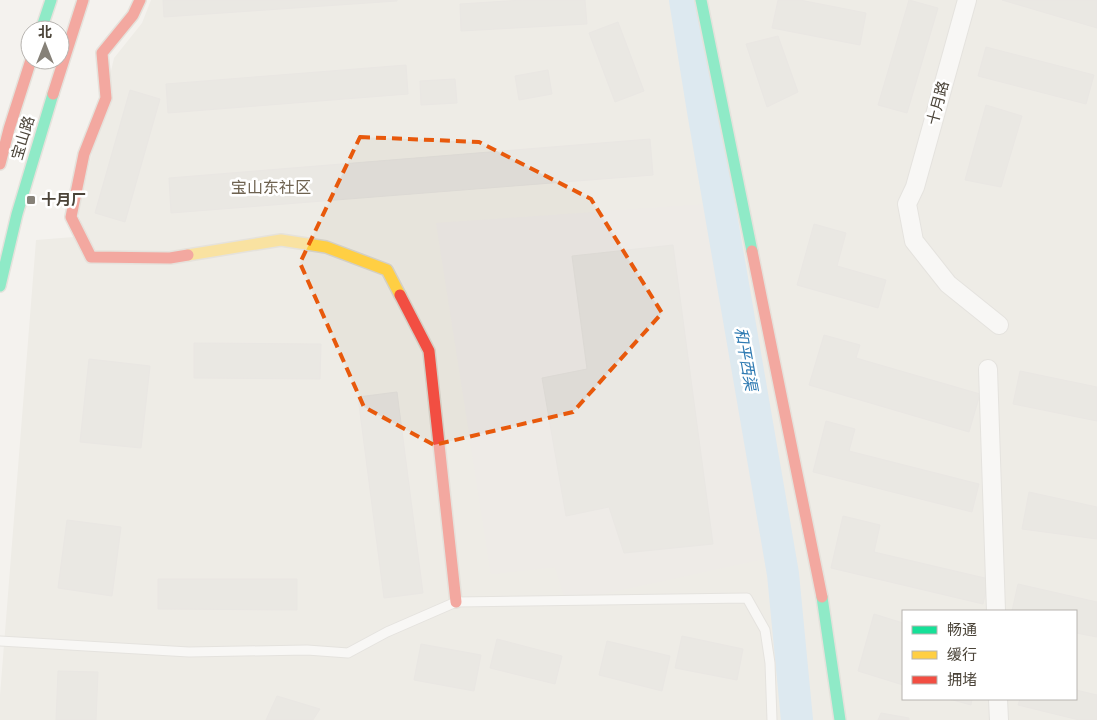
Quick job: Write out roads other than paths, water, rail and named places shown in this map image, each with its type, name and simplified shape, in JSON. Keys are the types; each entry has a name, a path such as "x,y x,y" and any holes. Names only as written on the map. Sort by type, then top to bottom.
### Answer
{"street":[{"path":"44,20 51,0"},
{"name":"宝山路","path":"0,286 29,169 83,0"},
{"path":"140,0 133,16 102,53 106,98 84,154 70,217 91,257 170,258 281,240 326,247 387,270 429,351 456,602"},
{"path":"701,0 822,594 840,720"},
{"name":"十月路","path":"967,0 915,188 907,204 914,241 948,284 999,325"},
{"name":"宝山路","path":"0,164 28,70"},
{"path":"988,369 996,610"},
{"path":"998,700 999,720"}],"lane":[{"path":"0,641 189,652 307,650 348,653 386,632 456,602 747,598 765,630 770,663 772,720"}],"waterway":[{"name":"和平西渠","path":"685,0 783,574 797,720"}],"place":[{"name":"十月厂","path":"31,200"}],"district":[{"name":"宝山东社区","path":"271,187"}]}
